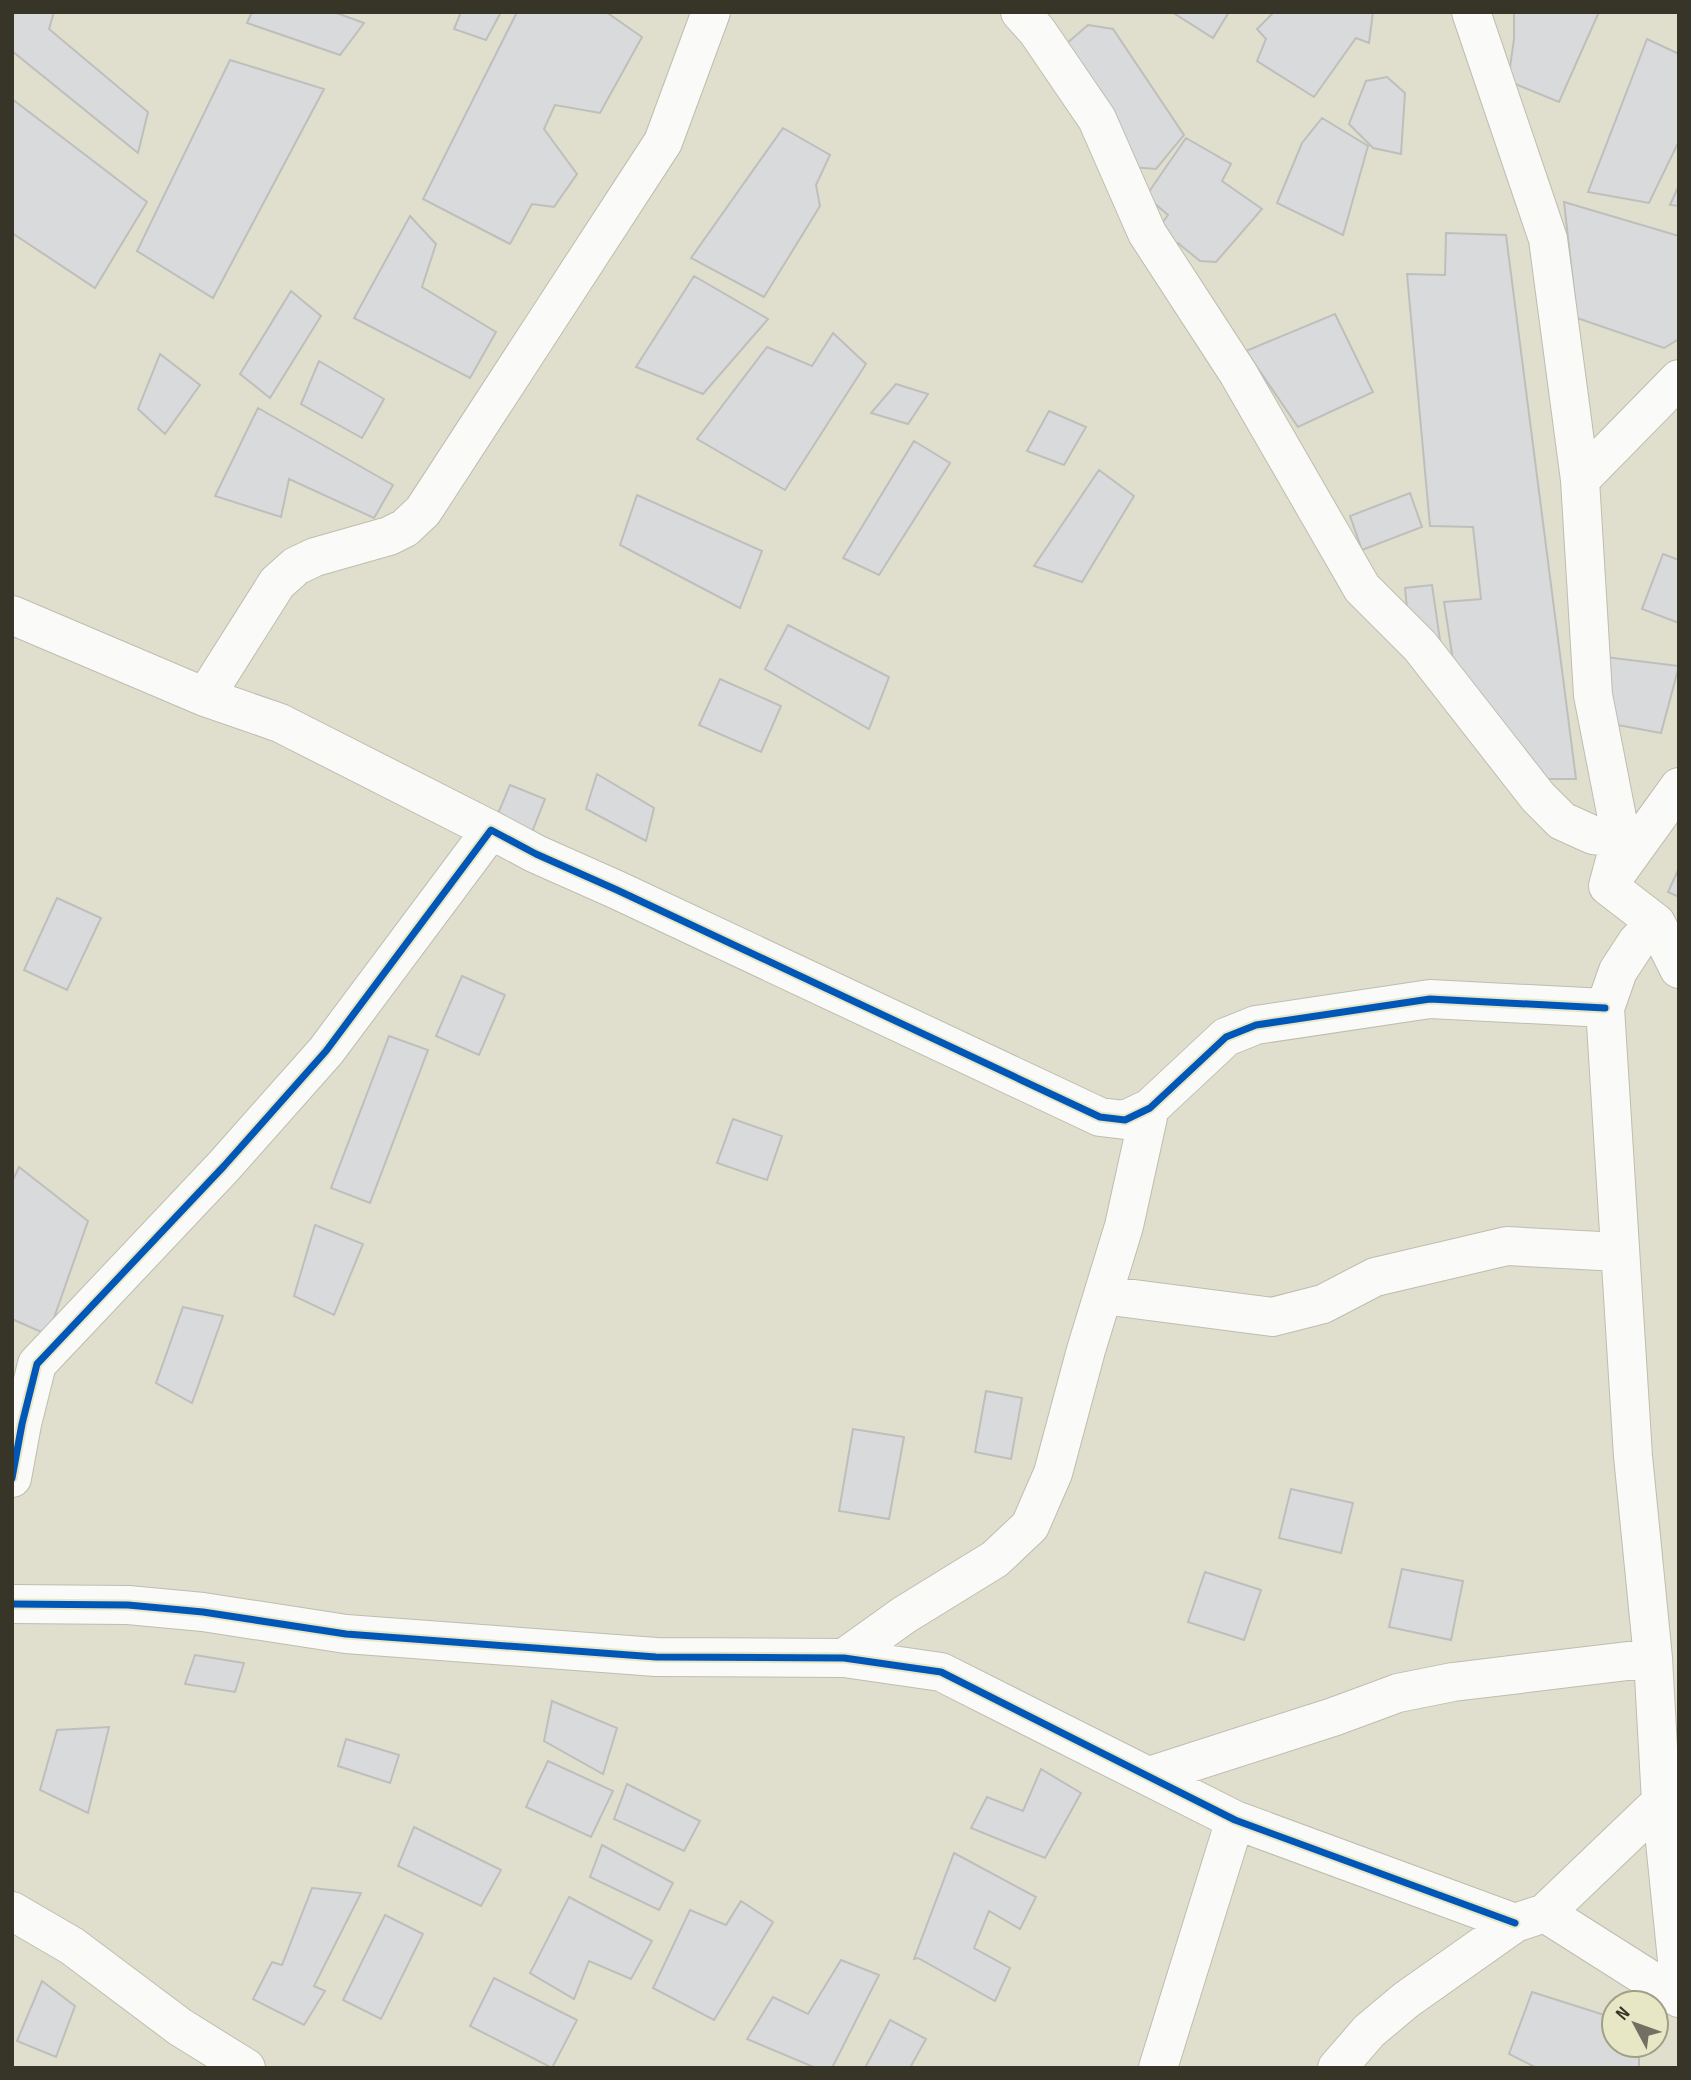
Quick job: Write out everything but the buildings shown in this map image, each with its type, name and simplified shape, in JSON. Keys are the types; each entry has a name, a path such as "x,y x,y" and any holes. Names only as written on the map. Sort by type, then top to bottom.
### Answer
{"street":[{"path":"205,698 277,583 296,566 315,557 389,536 405,528 424,511 663,142 711,12"},
{"path":"1020,12 1037,32 1097,119 1147,233 1238,373 1362,587 1420,646 1538,797 1562,821 1593,835 1621,838"},
{"path":"1471,12 1548,239 1580,480 1592,695 1621,838 1608,886"},
{"path":"1580,480 1679,379"},
{"path":"12,615 205,698 280,723 536,854 1100,1117 1125,1120 1150,1108 1226,1037 1256,1025 1430,999 1605,1008"},
{"path":"1608,886 1679,787"},
{"path":"12,1478 22,1424 25,1356 224,1166 326,1051 491,830"},
{"path":"1608,886 1656,923 1679,970"},
{"path":"1656,923 1637,942 1618,971 1605,1008 1633,1456 1670,1801 1679,1980"},
{"path":"844,1658 904,1615 995,1559 1030,1525 1053,1473 1124,1226 1150,1108"},
{"path":"1103,1295 1272,1317 1323,1304 1375,1277 1507,1246 1619,1252"},
{"path":"12,1604 128,1605 203,1612 346,1634 656,1657 844,1658 941,1672 1235,1820 1530,1918 1679,1998"},
{"path":"1149,1776 1333,1717 1398,1693 1453,1682 1653,1658"},
{"path":"1337,2068 1368,2031 1406,2000 1530,1918 1670,1801"},
{"path":"1158,2068 1235,1820"},
{"path":"12,1910 72,1946 180,2028 246,2068"}],"cycle path":[{"path":"12,1478 37,1364 224,1166 326,1051 491,830 536,854 1100,1117 1125,1120 1150,1108 1226,1037 1256,1025 1430,999 1605,1008"},
{"path":"12,1604 128,1605 203,1612 346,1634 656,1657 844,1658 941,1672 1235,1820 1515,1923"}]}
